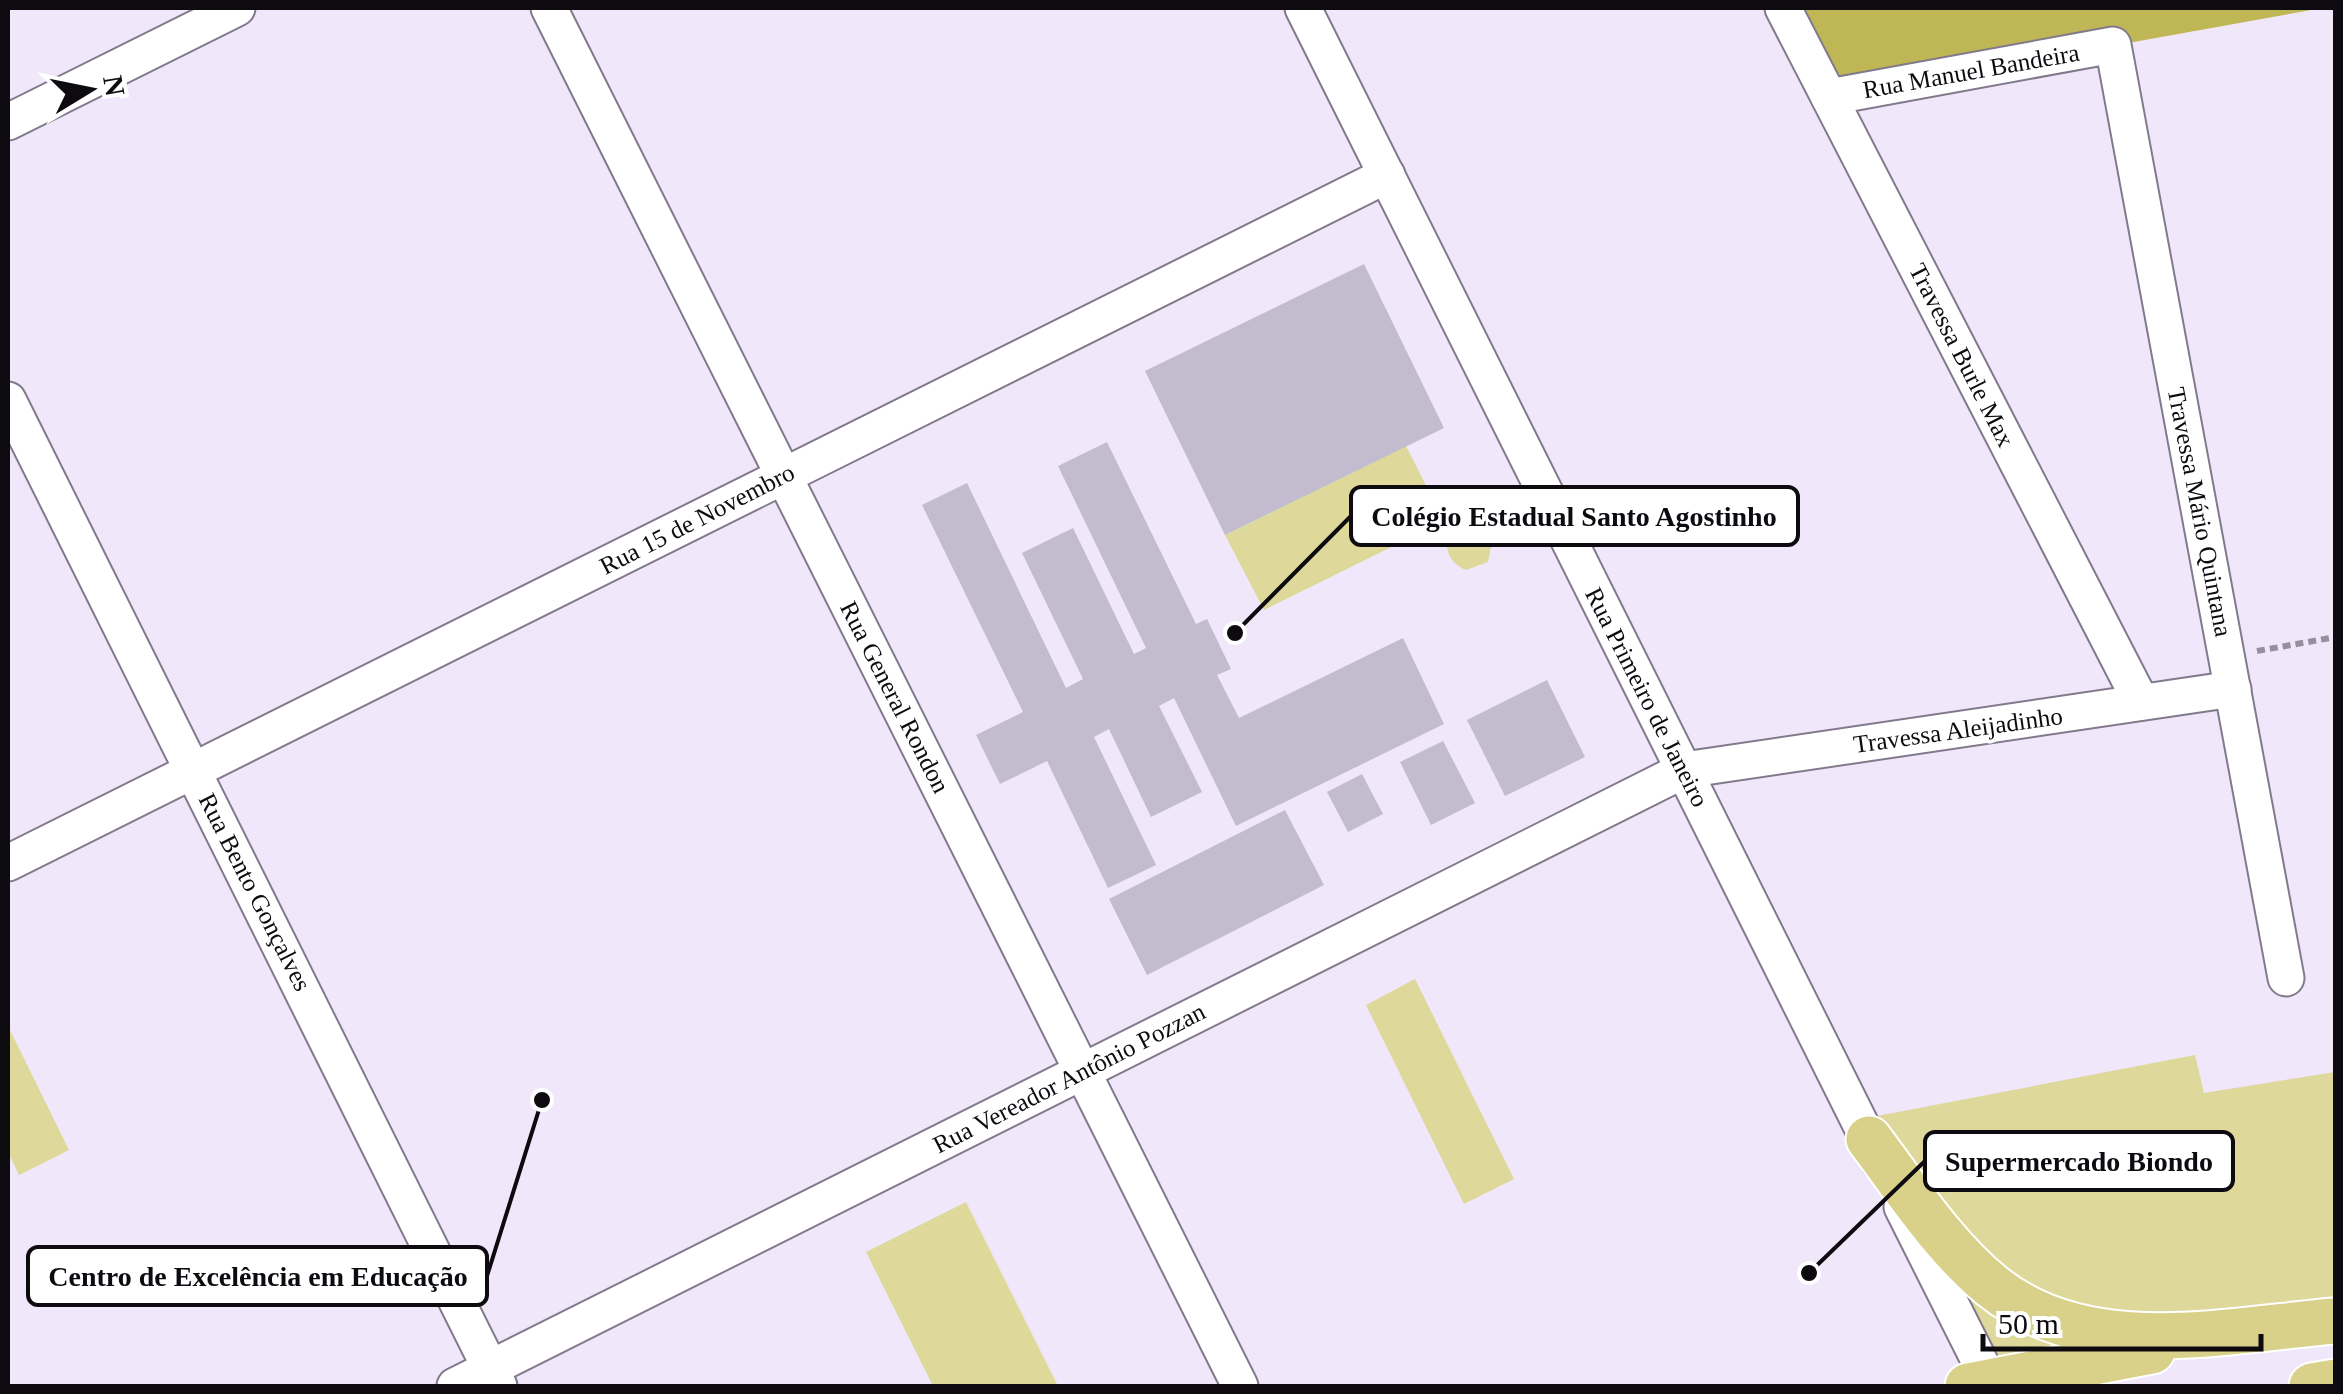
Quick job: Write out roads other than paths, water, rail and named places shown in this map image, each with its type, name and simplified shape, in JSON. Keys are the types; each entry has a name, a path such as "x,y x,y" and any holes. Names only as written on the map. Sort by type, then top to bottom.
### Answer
{"main road":[{"path":"1868,1139 1990,1285 2057,1321 2139,1336 2334,1320"},
{"path":"1983,1384 2334,1320"},
{"path":"2312,1386 2336,1382"}],"street":[{"path":"8,122 237,8"},
{"name":"Rua General Rondon","path":"549,8 1240,1386"},
{"name":"Rua Primeiro de Janeiro","path":"1304,8 1868,1139 1983,1384"},
{"name":"Travessa Burle Max","path":"1783,8 2141,702"},
{"name":"Rua Manuel Bandeira","path":"1829,96 2113,45"},
{"name":"Travessa Mário Quintana","path":"2113,45 2286,978"},
{"name":"Rua 15 de Novembro","path":"8,863 1387,174"},
{"name":"Rua Bento Gonçalves","path":"8,400 494,1378"},
{"name":"Travessa Aleijadinho","path":"1684,770 2141,702 2230,673"},
{"name":"Rua Vereador Antônio Pozzan","path":"455,1386 494,1378 1082,1071 1684,770"}],"place":[{"name":"Colégio Estadual Santo Agostinho","path":"1235,633"},
{"name":"Centro de Excelência em Educação","path":"542,1100"},
{"name":"Supermercado Biondo","path":"1809,1273"}]}
